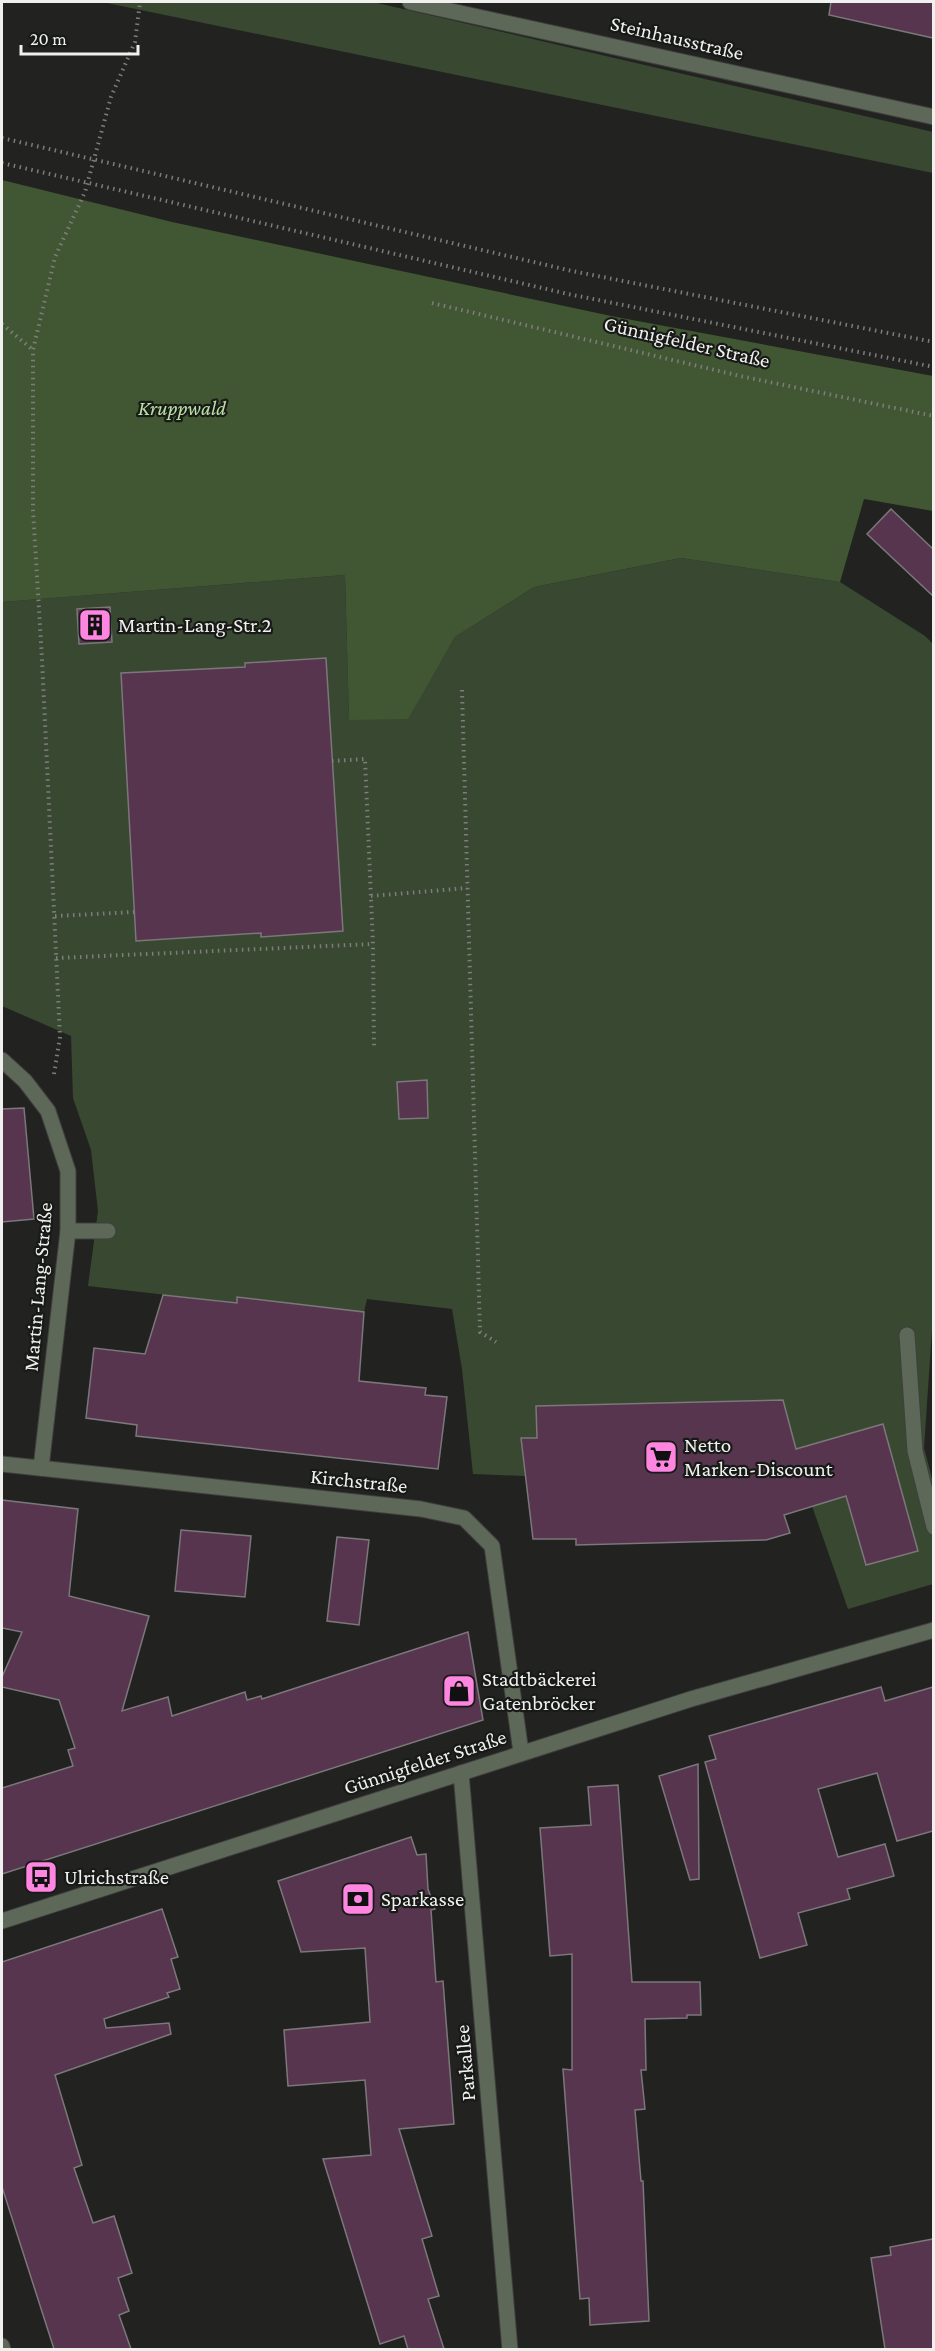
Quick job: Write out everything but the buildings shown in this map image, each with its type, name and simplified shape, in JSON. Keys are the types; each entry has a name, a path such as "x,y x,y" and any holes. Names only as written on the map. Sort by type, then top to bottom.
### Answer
{"street":[{"name":"Steinhausstraße","path":"410,2 933,117"},
{"name":"Martin-Lang-Straße","path":"2,1060 25,1081 48,1111 68,1171 68,1231 41,1468"},
{"path":"68,1231 108,1231"},
{"path":"907,1335 915,1451 933,1527"},
{"name":"Kirchstraße","path":"2,1464 421,1509 464,1518 492,1546 521,1752"},
{"name":"Günnigfelder Straße","path":"2,1921 521,1752 743,1683 933,1630"},
{"name":"Parkallee","path":"461,1773 510,2349"}],"path":[{"path":"48,1111 60,1038 33,510 33,350 55,257 87,183 111,97 135,42 140,2"},
{"path":"2,138 573,271 933,342"},
{"path":"2,163 568,294 933,367"},
{"name":"Günnigfelder Straße","path":"432,303 740,376 933,417"},
{"path":"2,324 33,350"},
{"path":"462,690 480,1332 496,1342"},
{"path":"332,760 365,759 373,944 374,1049"},
{"path":"371,896 467,888"},
{"path":"55,916 134,912"},
{"path":"56,958 373,944"}],"green space":[{"path":"102,2 373,2 933,132 933,173"},
{"name":"Kruppwald","path":"2,180 172,222 616,317 933,376 933,511 864,499 840,582 681,558 534,587 455,637 408,719 349,720 345,575 2,602"},
{"path":"681,558 840,582 925,636 933,644 934,1300 924,1448 933,1482 933,1584 848,1609 812,1506 783,1400 536,1406 537,1438 521,1438 525,1476 473,1474 462,1369 452,1309 367,1299 364,1312 238,1297 237,1303 88,1286 98,1211 91,1150 73,1098 71,1036 2,1006 2,602 345,575 349,719 407,719 455,637 534,587"}],"place":[{"name":"Martin-Lang-Str.2","path":"95,625"},
{"name":"Netto Marken-Discount","path":"661,1457"},
{"name":"Stadtbäckerei Gatenbröcker","path":"459,1691"},
{"name":"Ulrichstraße","path":"41,1877"},
{"name":"Sparkasse","path":"358,1899"}]}
